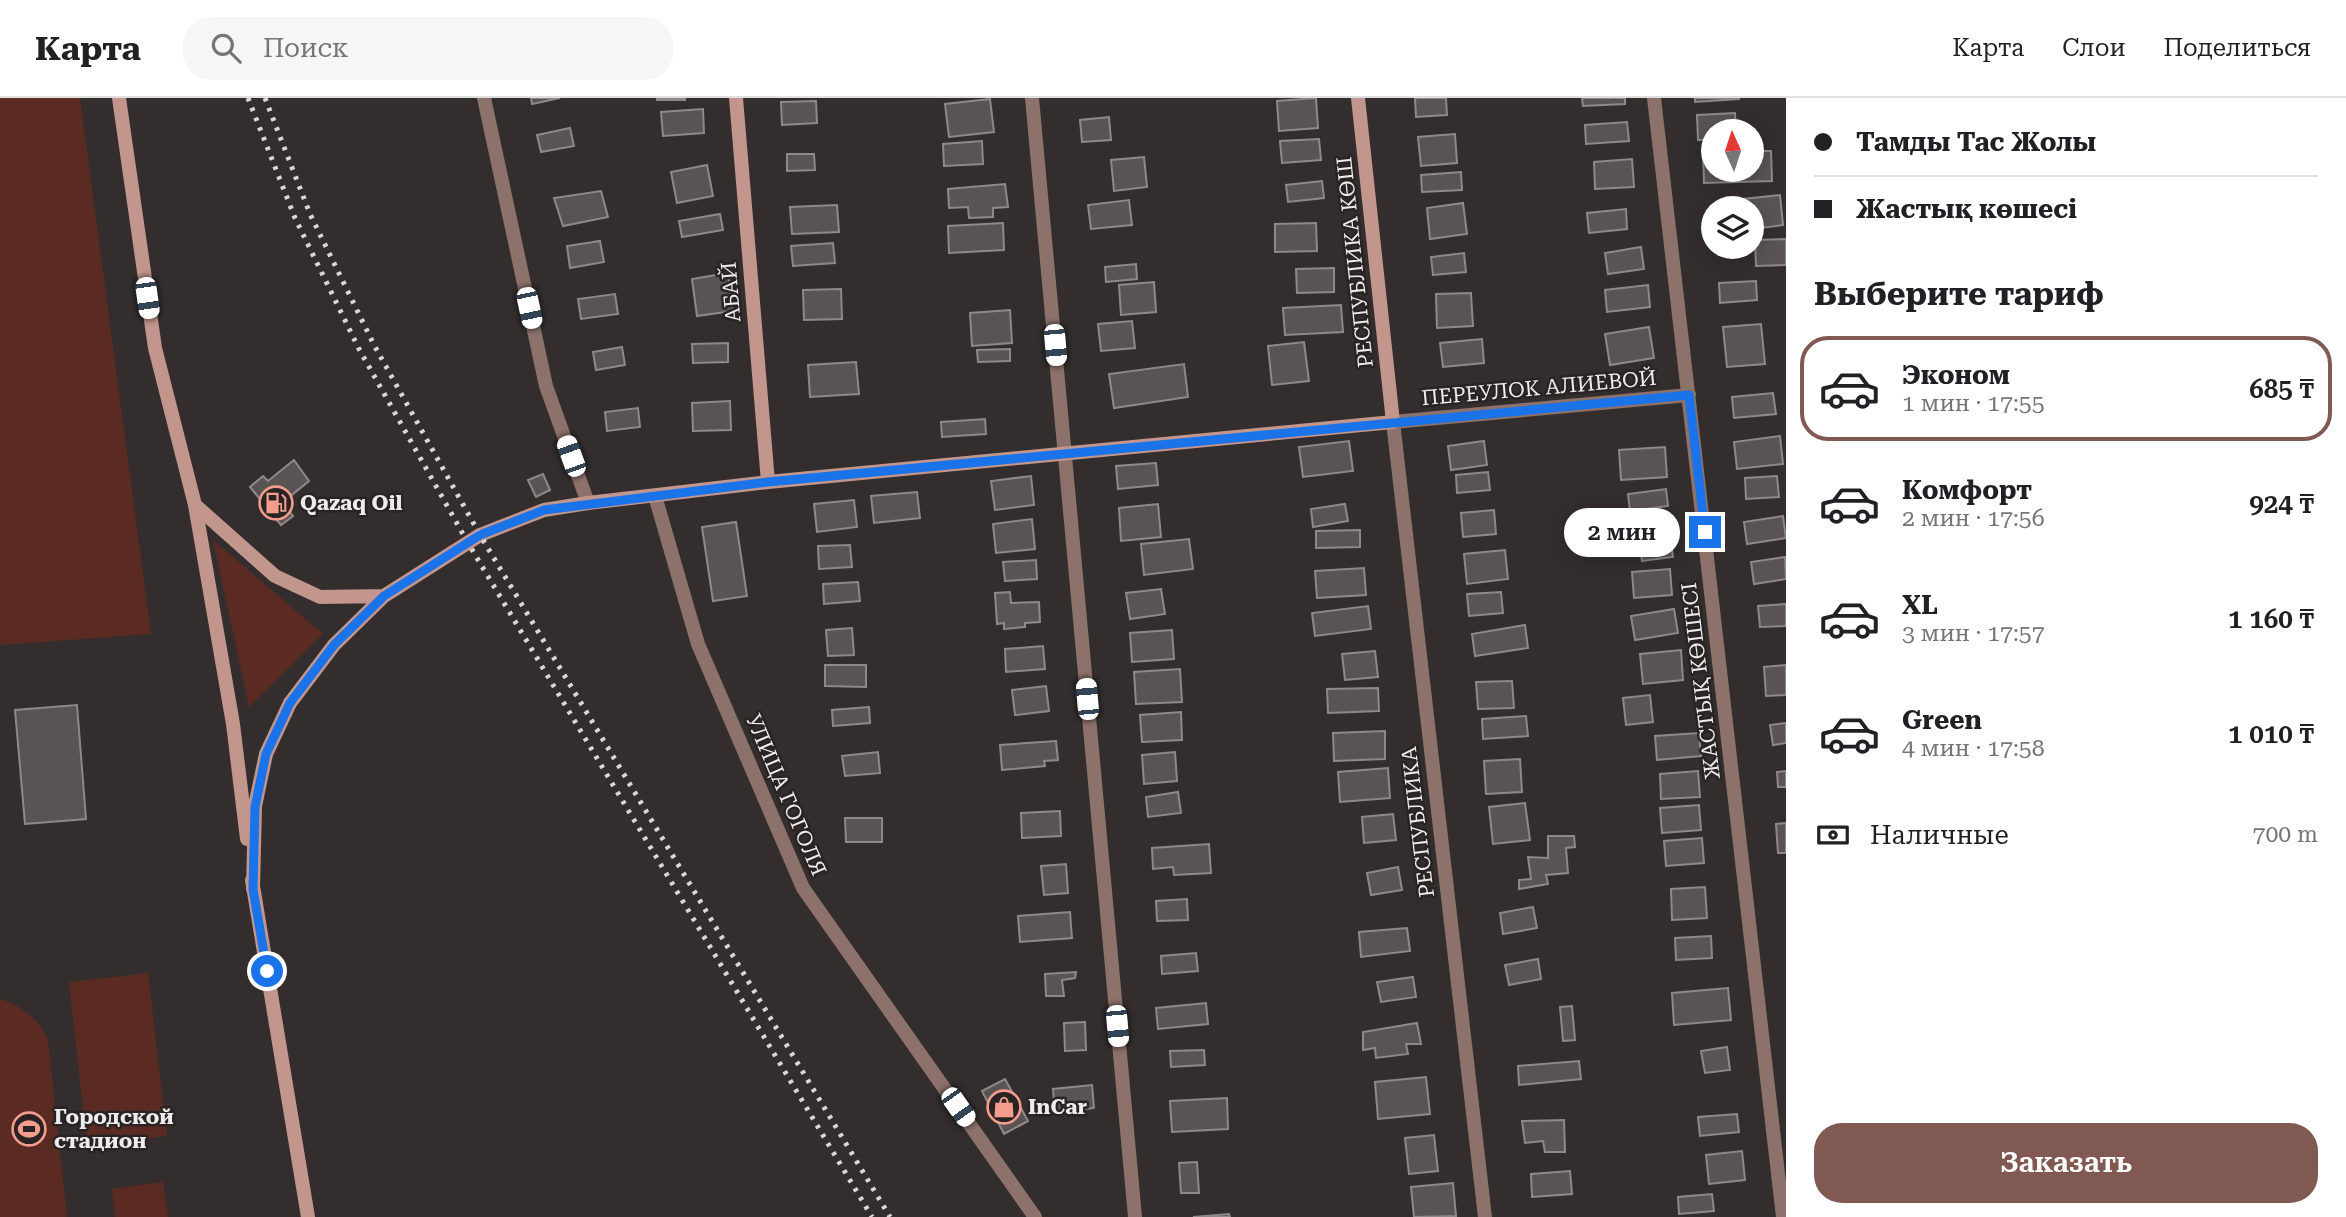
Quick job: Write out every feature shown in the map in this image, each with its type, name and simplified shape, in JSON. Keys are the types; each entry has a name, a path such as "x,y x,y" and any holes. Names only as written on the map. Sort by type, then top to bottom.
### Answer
{"main road":[{"path":"119,98 155,348 195,505 233,724 253,889 308,1217"},
{"name":"АБАЙ","path":"736,98 768,482"},
{"name":"РЕСПУБЛИКА КӨШ","path":"1358,98 1393,422"},
{"path":"253,889 255,807 266,754 290,703 334,645 384,596 480,535 544,510 588,503 768,482 1393,422"},
{"path":"195,505 275,576 320,597 384,596"}],"street":[{"path":"484,98 546,386 588,503"},
{"path":"1032,98 1135,1217"},
{"name":"ЖАСТЫҚ КӨШЕСІ","path":"1654,98 1783,1217"},
{"name":"ПЕРЕУЛОК АЛИЕВОЙ","path":"1393,422 1689,395"},
{"name":"РЕСПУБЛИКА","path":"1393,422 1485,1217"},
{"name":"УЛИЦА ГОГОЛЯ","path":"655,496 698,644 803,888 1035,1217"}],"shaded area":[{"path":"0,98 80,98 151,634 0,645"},
{"path":"213,540 323,634 249,707"},
{"path":"148,973 167,1136 87,1145 69,982"},
{"name":"Городской стадион","path":"0,999 29,1014 48,1040 67,1217 0,1217"},
{"path":"163,1182 168,1217 115,1217 112,1189"}],"building":[{"path":"531,98 560,98 532,104"},
{"path":"685,98 685,100 657,100"},
{"path":"1316,98 1318,128 1279,131 1277,101"},
{"path":"1415,98 1446,98 1447,115 1416,117"},
{"path":"1582,98 1625,98 1625,104 1583,106"},
{"path":"1695,98 1739,98 1739,99 1695,102"},
{"path":"990,99 994,132 949,137 945,104"},
{"path":"816,101 817,123 782,125 781,102"},
{"path":"703,109 704,133 663,136 661,112"},
{"path":"1735,113 1735,119 1701,119 1701,140 1698,140 1697,115"},
{"path":"1109,117 1111,140 1082,142 1080,120"},
{"path":"1627,122 1629,141 1586,144 1585,125"},
{"path":"570,128 574,146 541,152 537,135"},
{"path":"1455,134 1457,163 1421,166 1418,137"},
{"path":"1319,139 1321,160 1282,163 1280,141"},
{"path":"982,141 983,164 944,166 943,144"},
{"path":"1764,151 1771,151 1772,181 1764,181"},
{"path":"787,154 814,154 815,170 787,171"},
{"path":"1144,157 1147,187 1114,191 1111,160"},
{"path":"1632,159 1634,187 1595,189 1594,162"},
{"path":"707,165 713,196 677,203 671,172"},
{"path":"1461,172 1462,190 1422,192 1421,175"},
{"path":"1322,181 1324,198 1288,202 1286,185"},
{"path":"1005,184 1008,207 993,208 993,217 969,218 968,207 949,208 948,189"},
{"path":"601,191 608,217 563,226 554,198"},
{"path":"1780,195 1783,225 1764,227 1764,197"},
{"path":"1129,200 1132,225 1091,229 1088,205"},
{"path":"1463,203 1467,234 1430,239 1427,208"},
{"path":"837,205 839,232 792,234 790,207"},
{"path":"1626,209 1627,229 1589,233 1587,213"},
{"path":"720,214 723,230 682,237 679,221"},
{"path":"1003,223 1004,250 949,253 948,226"},
{"path":"1316,223 1317,251 1275,252 1275,224"},
{"path":"1786,239 1786,265 1756,266 1756,259 1764,259 1764,240"},
{"path":"600,241 604,262 570,268 567,246"},
{"path":"833,243 835,263 793,266 791,246"},
{"path":"1641,247 1644,269 1608,274 1605,253"},
{"path":"1464,253 1466,272 1433,275 1431,257"},
{"path":"1136,264 1137,279 1106,282 1105,267"},
{"path":"1334,268 1334,292 1297,293 1296,269"},
{"path":"728,273 733,311 697,316 692,279"},
{"path":"1756,281 1757,300 1720,303 1719,283"},
{"path":"1154,282 1156,312 1121,315 1119,285"},
{"path":"1648,285 1650,307 1607,312 1605,290"},
{"path":"841,289 842,319 804,320 803,290"},
{"path":"1471,293 1473,326 1437,328 1436,294"},
{"path":"615,294 618,314 581,319 578,299"},
{"path":"1341,305 1343,332 1285,335 1283,308"},
{"path":"1010,310 1012,343 972,346 970,313"},
{"path":"1132,321 1135,348 1101,351 1098,324"},
{"path":"1761,324 1765,364 1727,367 1723,327"},
{"path":"1649,327 1654,358 1610,365 1605,334"},
{"path":"1482,339 1484,363 1443,367 1440,343"},
{"path":"1304,342 1309,381 1272,385 1268,346"},
{"path":"728,343 728,362 693,363 692,344"},
{"path":"622,347 625,365 596,370 593,352"},
{"path":"1010,349 1010,361 978,362 977,350"},
{"path":"856,362 859,394 810,397 808,365"},
{"path":"1184,364 1188,397 1114,408 1109,374"},
{"path":"1773,393 1776,414 1734,418 1732,397"},
{"path":"730,401 731,430 693,431 692,403"},
{"path":"638,408 640,427 607,431 605,412"},
{"path":"985,419 986,434 942,437 941,422"},
{"path":"1780,436 1783,464 1737,469 1734,442"},
{"path":"1349,441 1353,471 1303,477 1299,447"},
{"path":"1484,441 1487,465 1451,470 1448,446"},
{"path":"1665,447 1667,477 1621,480 1619,450"},
{"path":"294,460 309,481 282,503 293,516 281,525 250,487 263,476 268,481"},
{"path":"1156,463 1158,485 1118,489 1116,466"},
{"path":"1488,472 1490,490 1457,493 1456,475"},
{"path":"543,474 550,490 536,497 528,480"},
{"path":"1031,476 1034,505 995,510 991,481"},
{"path":"1777,476 1779,497 1746,499 1745,478"},
{"path":"1666,489 1668,506 1630,511 1628,494"},
{"path":"917,492 920,518 874,523 871,496"},
{"path":"854,500 857,527 817,532 814,504"},
{"path":"1158,504 1161,537 1121,541 1119,508"},
{"path":"1345,504 1348,521 1313,527 1311,509"},
{"path":"1494,510 1496,534 1463,537 1461,513"},
{"path":"1783,516 1786,538 1747,544 1744,522"},
{"path":"1032,519 1035,549 996,553 993,524"},
{"path":"736,522 747,596 713,601 702,527"},
{"path":"1669,529 1673,557 1642,561 1638,533"},
{"path":"1360,530 1360,547 1316,548 1316,531"},
{"path":"1189,539 1193,569 1144,575 1141,544"},
{"path":"850,545 852,567 819,569 818,546"},
{"path":"1505,550 1508,579 1467,584 1464,554"},
{"path":"1785,557 1786,579 1754,584 1751,562"},
{"path":"1036,560 1037,579 1005,581 1003,562"},
{"path":"1364,568 1366,595 1317,598 1315,571"},
{"path":"1670,569 1672,595 1634,598 1632,572"},
{"path":"858,582 860,601 824,604 823,584"},
{"path":"1161,589 1165,614 1130,619 1126,593"},
{"path":"1010,592 1011,603 1039,602 1040,622 1004,629 1004,623 997,624 995,593"},
{"path":"1501,592 1503,613 1469,616 1467,594"},
{"path":"1786,604 1786,626 1760,627 1758,606"},
{"path":"1368,606 1371,629 1315,636 1312,613"},
{"path":"1674,609 1678,633 1635,640 1631,616"},
{"path":"1525,625 1528,648 1475,656 1472,634"},
{"path":"852,628 854,655 828,656 826,630"},
{"path":"1172,630 1174,659 1132,662 1130,633"},
{"path":"1043,646 1045,669 1006,672 1005,649"},
{"path":"1681,650 1683,680 1643,684 1640,654"},
{"path":"1375,651 1378,677 1345,680 1342,654"},
{"path":"825,665 866,665 866,687 825,686"},
{"path":"1786,665 1786,695 1766,696 1764,667"},
{"path":"1180,669 1182,702 1136,704 1134,672"},
{"path":"1512,681 1514,708 1478,709 1476,682"},
{"path":"1046,686 1049,711 1015,715 1012,690"},
{"path":"1378,688 1379,711 1328,713 1327,689"},
{"path":"1650,695 1653,722 1626,725 1623,698"},
{"path":"77,705 86,819 25,824 15,710"},
{"path":"869,707 870,723 833,726 832,710"},
{"path":"1181,712 1182,740 1142,742 1140,715"},
{"path":"1526,716 1528,736 1483,739 1482,719"},
{"path":"1786,723 1786,743 1773,745 1770,725"},
{"path":"1385,731 1385,759 1334,761 1333,733"},
{"path":"1699,733 1701,756 1657,760 1655,736"},
{"path":"1056,741 1058,760 1044,761 1045,766 1002,770 1000,745"},
{"path":"878,752 880,773 845,776 842,756"},
{"path":"1175,752 1177,781 1144,784 1142,755"},
{"path":"1520,759 1522,792 1486,794 1484,761"},
{"path":"1388,768 1390,798 1340,802 1338,772"},
{"path":"1698,771 1700,797 1661,799 1660,774"},
{"path":"1786,771 1786,787 1778,787 1777,772"},
{"path":"1178,792 1181,813 1148,817 1146,797"},
{"path":"1525,803 1530,840 1493,844 1489,807"},
{"path":"1699,805 1701,830 1662,833 1660,808"},
{"path":"1060,811 1061,836 1022,838 1021,813"},
{"path":"1393,814 1396,840 1364,843 1362,817"},
{"path":"845,818 882,818 882,842 846,842"},
{"path":"1786,823 1786,853 1778,853 1776,824"},
{"path":"1548,836 1574,836 1575,847 1566,848 1568,873 1546,875 1548,884 1519,889 1519,880 1531,879 1528,857 1548,858"},
{"path":"1702,838 1704,863 1666,866 1664,841"},
{"path":"1209,844 1211,873 1174,875 1173,867 1153,869 1152,848"},
{"path":"1066,864 1068,893 1044,895 1041,866"},
{"path":"1398,867 1402,890 1371,895 1367,873"},
{"path":"1705,887 1707,918 1672,920 1671,889"},
{"path":"1187,899 1188,920 1157,921 1156,901"},
{"path":"1533,907 1537,928 1503,934 1500,913"},
{"path":"1070,912 1072,938 1020,942 1018,916"},
{"path":"1407,928 1410,951 1361,957 1359,932"},
{"path":"1711,936 1712,958 1676,960 1675,938"},
{"path":"1196,953 1198,971 1162,974 1161,956"},
{"path":"1538,959 1541,979 1509,985 1505,965"},
{"path":"1076,972 1075,978 1062,980 1064,996 1046,996 1045,974"},
{"path":"1413,977 1416,997 1381,1002 1377,982"},
{"path":"1728,988 1731,1020 1674,1025 1672,993"},
{"path":"1206,1003 1208,1024 1158,1029 1156,1008"},
{"path":"1572,1006 1575,1040 1563,1041 1560,1007"},
{"path":"1085,1022 1086,1050 1065,1051 1064,1023"},
{"path":"1417,1023 1421,1044 1406,1044 1408,1054 1376,1058 1375,1048 1363,1050 1363,1032"},
{"path":"1727,1047 1730,1070 1705,1073 1701,1051"},
{"path":"1204,1050 1205,1065 1171,1067 1170,1051"},
{"path":"1579,1061 1581,1079 1519,1085 1518,1066"},
{"path":"1426,1077 1430,1114 1378,1119 1375,1082"},
{"path":"1005,1079 1028,1121 1004,1134 982,1091"},
{"path":"1092,1085 1094,1108 1055,1113 1053,1089"},
{"path":"1227,1098 1228,1129 1172,1132 1170,1101"},
{"path":"1737,1114 1739,1132 1700,1136 1698,1117"},
{"path":"1564,1120 1565,1152 1545,1152 1543,1141 1525,1143 1522,1121"},
{"path":"1434,1135 1438,1171 1409,1174 1405,1138"},
{"path":"1742,1151 1745,1180 1709,1184 1706,1155"},
{"path":"1197,1162 1199,1193 1181,1193 1179,1163"},
{"path":"1570,1171 1572,1194 1532,1197 1531,1174"},
{"path":"1453,1183 1456,1216 1414,1217 1411,1187"},
{"path":"1712,1194 1714,1211 1679,1214 1678,1197"},
{"path":"1229,1214 1230,1217 1193,1217"}],"railway":[{"path":"248,98 295,218 359,349 468,543 872,1217"},
{"path":"265,98 310,214 374,345 480,535 890,1217"}],"place":[{"name":"Qazaq Oil","path":"276,503"},
{"name":"InCar","path":"1004,1107"},
{"name":"Городской стадион","path":"29,1129"}],"route":[{"path":"267,971 253,889 255,807 266,754 290,703 334,645 384,596 480,535 544,510 768,482 1689,395 1705,532"}]}
